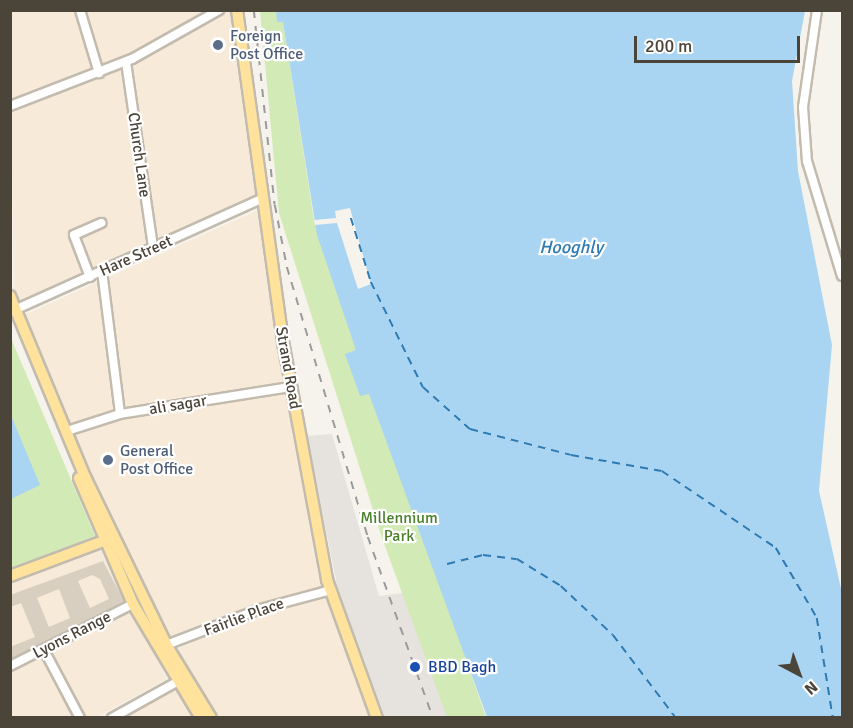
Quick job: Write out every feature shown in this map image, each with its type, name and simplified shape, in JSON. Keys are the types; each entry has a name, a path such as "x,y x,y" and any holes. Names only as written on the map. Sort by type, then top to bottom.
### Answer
{"main road":[{"name":"Strand Road","path":"237,10 262,200 291,387 331,590 377,717"},
{"path":"10,296 12,313 64,432 117,536 162,647"},
{"path":"64,432 104,541 134,604 212,717"},
{"path":"10,576 117,536"},
{"path":"184,678 201,717"}],"street":[{"path":"80,10 99,73"},
{"path":"10,106 126,62 219,10"},
{"path":"817,10 803,107 807,161 843,276"},
{"name":"Church Lane","path":"126,62 153,248"},
{"name":"Hare Street","path":"12,313 262,200"},
{"path":"90,277 74,235 101,223"},
{"path":"102,271 120,414"},
{"name":"ali sagar","path":"64,432 120,414 291,387"},
{"name":"Fairlie Place","path":"162,647 260,609 331,590"},
{"name":"Lyons Range","path":"10,666 134,604"},
{"path":"44,650 80,717"},
{"path":"112,717 184,678"}],"shaded area":[{"path":"10,11 233,11 258,195 14,307"},
{"path":"258,210 321,590 259,605 165,640 138,600 120,535 74,446 20,317"},
{"path":"332,434 379,596 434,589 486,717 385,717 337,585 307,436"},
{"path":"100,548 167,679 97,717 11,718 11,582"},
{"path":"333,593 379,717 219,717 175,650 259,613"},
{"path":"186,685 206,718 121,718"}],"green space":[{"name":"Millennium Park","path":"260,11 276,11 283,22 314,220 486,717 447,717 381,535 279,213"},
{"path":"10,336 95,536 11,569 10,569"}],"water":[{"name":"Hooghly","path":"276,11 805,11 792,81 798,171 832,345 819,491 842,593 842,717 487,717 369,394 360,396 345,354 356,350 317,235 283,22 277,22"},
{"path":"10,413 40,485 11,499 10,499"}],"pier":[{"path":"350,208 371,284 358,289 337,223 315,225 314,220 336,218 335,211"}],"building":[{"path":"103,561 124,601 10,659 10,647 35,637 21,603 10,607 10,595","holes":["92,575 100,579 109,599 90,608 78,581","59,589 70,618 49,627 37,598"]}],"ferry route":[{"path":"351,218 371,282 423,387 470,429 571,455 662,471 776,548 817,618 833,718"},
{"path":"447,564 483,555 517,559 561,586 613,635 676,718"}],"railway":[{"path":"254,10 275,205 287,267 368,537 433,718"}],"place":[{"name":"Foreign Post Office","path":"218,45"},
{"name":"General Post Office","path":"108,460"},
{"name":"BBD Bagh","path":"415,667"}]}
